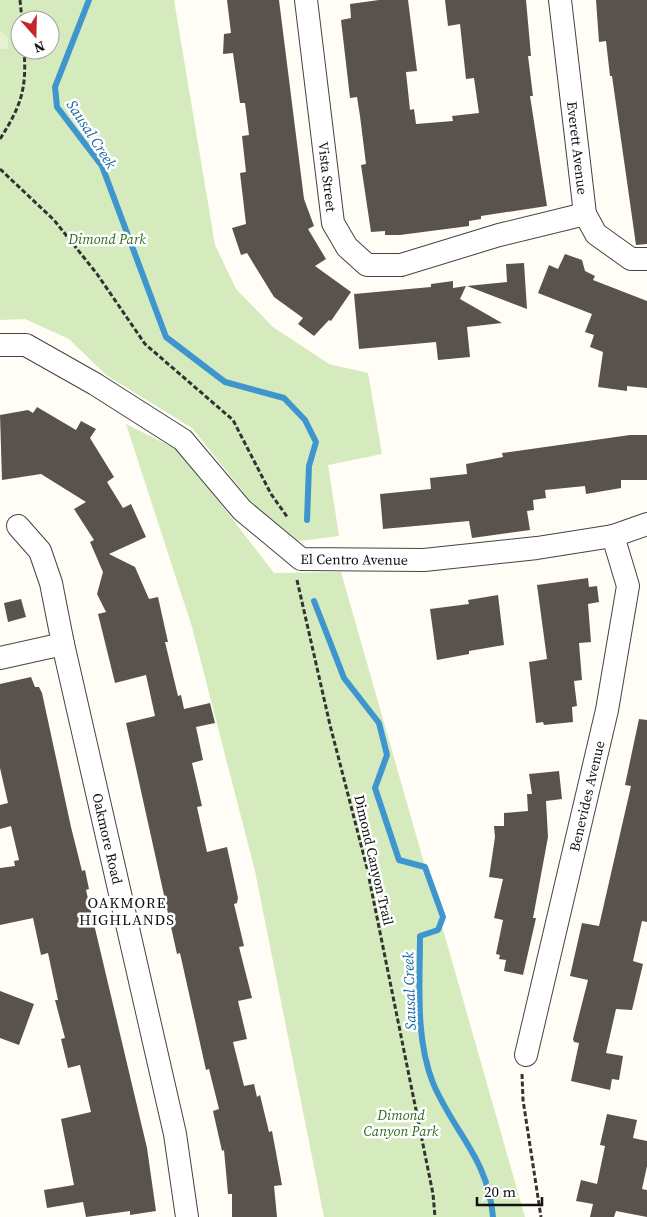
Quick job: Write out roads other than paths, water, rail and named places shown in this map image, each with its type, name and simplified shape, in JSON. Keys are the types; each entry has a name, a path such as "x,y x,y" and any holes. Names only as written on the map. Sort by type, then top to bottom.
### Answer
{"street":[{"name":"Vista Street","path":"306,0 333,223 347,247 367,265 401,265 500,235 585,214"},
{"name":"Everett Avenue","path":"560,0 585,214 596,234 632,259 647,259"},
{"name":"El Centro Avenue","path":"0,346 26,345 95,384 183,440 242,510 301,558 424,560 537,548 614,536 647,524"},
{"name":"Oakmore Road","path":"18,526 40,551 51,583 63,644 175,1134 186,1217"},
{"name":"Benevides Avenue","path":"526,1055 607,710 628,586 614,536"},
{"path":"0,658 63,644"}],"waterway":[{"name":"Sausal Creek","path":"89,0 55,87 57,107 102,166 166,337 225,382 284,398 305,420 316,442 309,466 307,520"},
{"name":"Sausal Creek","path":"314,601 344,678 379,723 387,755 375,788 399,860 425,867 443,917 438,930 420,936 419,991 423,1048 427,1066 441,1101 469,1147 484,1178 490,1196 493,1217"}],"district":[{"name":"OAKMORE HIGHLANDS","path":"127,910"}],"park label":[{"name":"Dimond Park","path":"107,239"},
{"name":"Dimond Canyon Park","path":"401,1124"}]}
